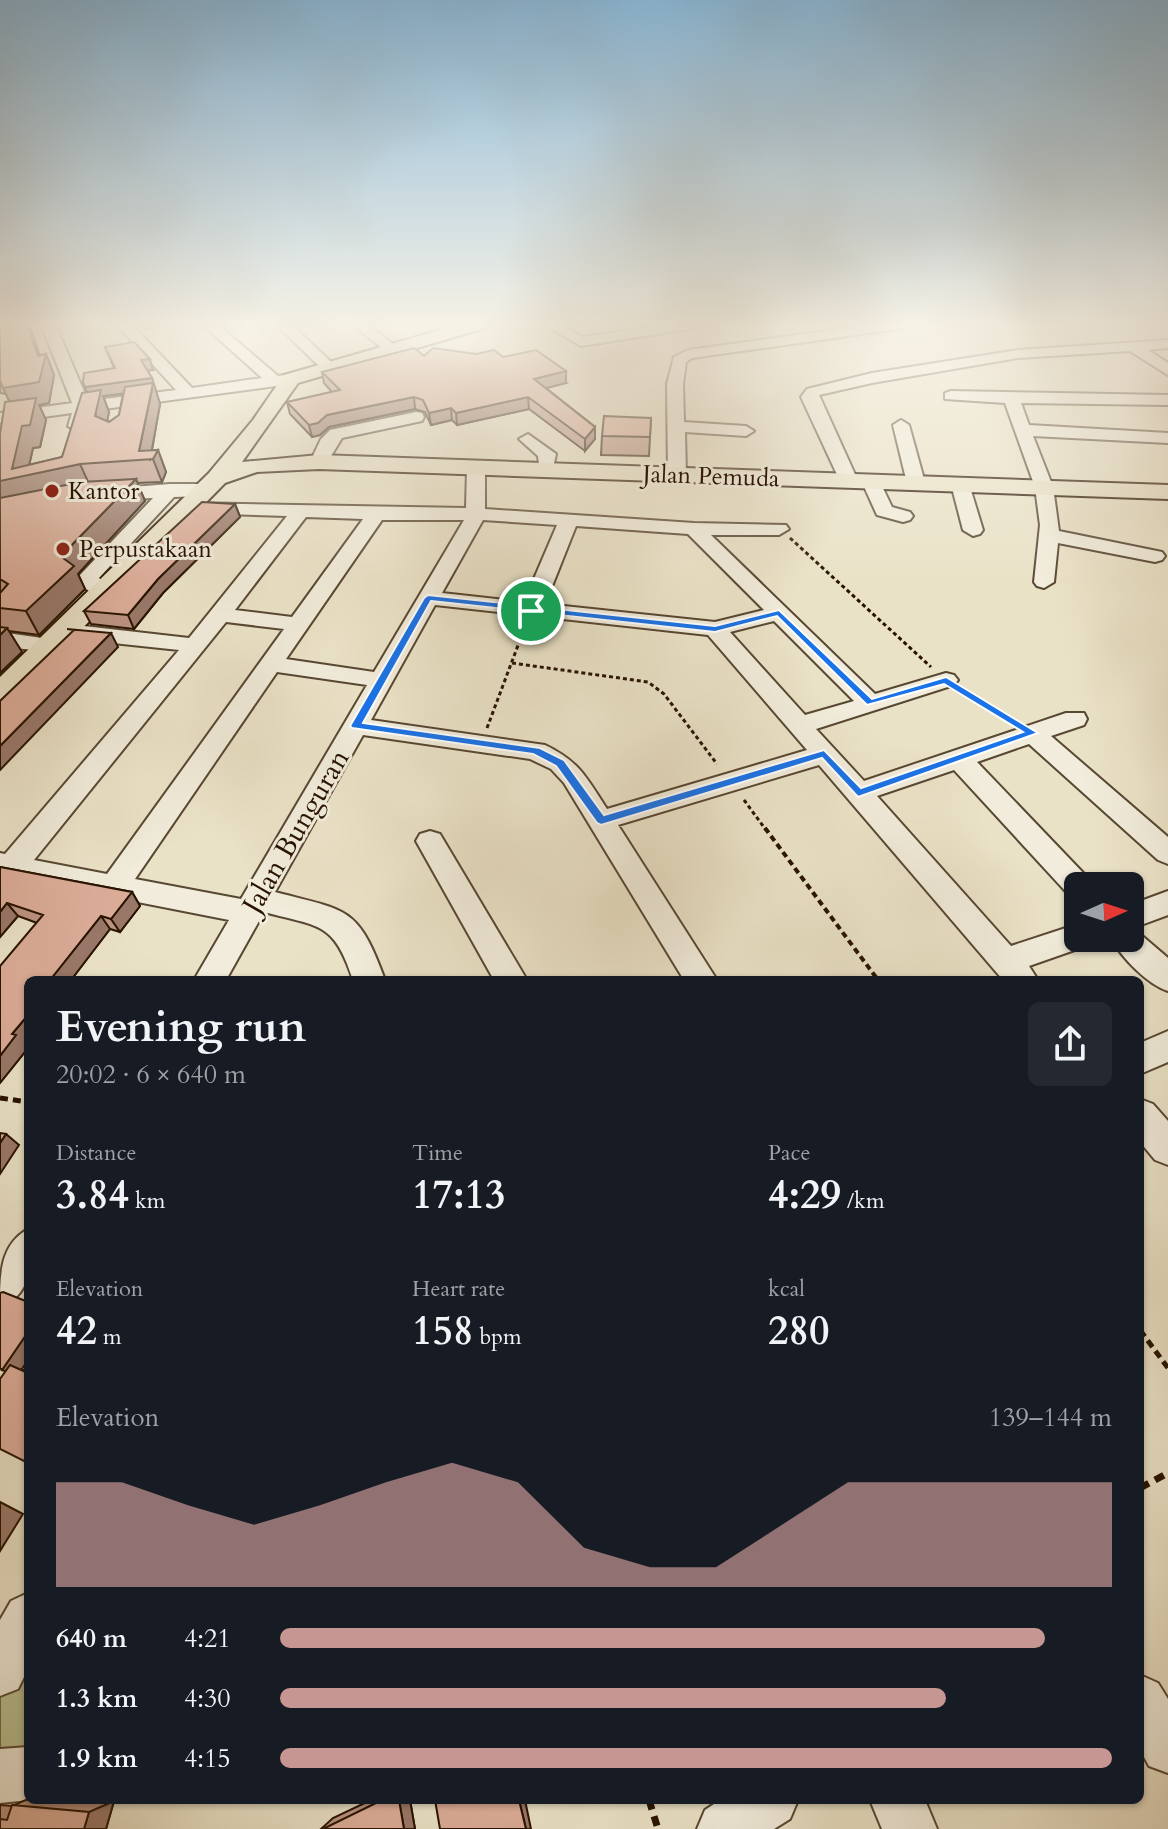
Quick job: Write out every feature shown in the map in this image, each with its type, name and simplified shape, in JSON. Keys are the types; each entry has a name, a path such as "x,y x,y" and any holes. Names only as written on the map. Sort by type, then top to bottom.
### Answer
{"main road":[{"path":"0,694 211,482 261,424 268,409"},
{"name":"Jalan Pemuda","path":"211,482 319,462 1168,492"}],"street":[{"path":"3,422 70,409"},
{"path":"70,447 81,409"},
{"path":"118,424 121,409"},
{"path":"676,409 677,475"},
{"path":"816,409 860,482 884,511 903,516"},
{"path":"1016,409 1044,487 1050,535 1046,544 1044,582"},
{"path":"319,462 330,439 336,434 416,417"},
{"path":"901,425 916,483"},
{"path":"675,426 746,431"},
{"path":"1025,430 1166,441"},
{"path":"528,439 547,454 546,469"},
{"name":"Jalan Bunguran","path":"212,976 476,514 476,468"},
{"path":"78,497 211,482 302,510 476,514 694,529 779,529"},
{"path":"960,484 973,530"},
{"path":"302,510 195,645 6,865 114,886 333,919 356,942 368,976"},
{"path":"114,886 376,514"},
{"path":"531,611 569,520"},
{"path":"694,529 870,703"},
{"path":"1050,535 1155,556"},
{"path":"428,598 715,629 779,613"},
{"path":"220,615 300,624"},
{"path":"715,629 1014,971 1064,944"},
{"path":"0,639 55,638 195,645"},
{"path":"273,664 381,680"},
{"path":"801,725 946,680"},
{"path":"858,793 1075,719"},
{"path":"356,726 536,751 560,763 601,820 698,976"},
{"path":"1032,733 1168,853"},
{"path":"601,820 732,784 824,754"},
{"path":"959,759 1065,872"},
{"path":"430,841 509,976"},
{"path":"1144,912 1168,903"},
{"path":"1141,952 1168,978"},
{"path":"1144,1057 1168,1046"},
{"path":"1144,1121 1168,1148"},
{"path":"0,1287 24,1254"},
{"path":"0,1671 24,1626"},
{"path":"1144,1708 1168,1747"},
{"path":"0,1776 24,1774"},
{"path":"724,1829 765,1804"},
{"path":"899,1804 910,1829"}],"path":[{"path":"779,529 946,680 1032,733"},
{"path":"481,743 531,611"},
{"path":"0,1098 24,1101"},
{"path":"1144,1335 1168,1368"},
{"path":"1144,1486 1168,1473"},
{"path":"650,1804 658,1829"}],"green space":[{"path":"24,1651 24,1755 0,1758 0,1696"}],"building":[{"path":"4,409 33,409 30,425 22,426 12,469 62,457 77,409 97,409 95,416 109,422 119,415 120,409 148,409 139,451 158,450 153,459 80,464 0,481 0,434"},
{"path":"294,409 354,409 327,415 318,423 309,425"},
{"path":"545,409 573,409 595,427 585,439"},
{"path":"604,416 651,418 650,437 602,436"},
{"path":"136,479 63,554 63,558 74,566 26,611 0,608 0,593 8,584 0,579 0,498 81,482"},
{"path":"202,502 235,504 158,579 128,615 84,611"},
{"path":"67,629 111,633 0,746 0,701 74,630"},
{"path":"0,867 132,892 111,919 101,916 53,976 24,976 24,1020 0,1056 0,966 43,915 7,903 0,912"},
{"path":"0,1293 24,1300 24,1338 2,1370 0,1368"},
{"path":"10,1365 24,1371 24,1461 0,1449 0,1379"},
{"path":"374,1804 400,1804 404,1829 323,1829"},
{"path":"436,1804 520,1804 526,1829 440,1829"},
{"path":"12,1805 89,1812 84,1829 0,1829 0,1819 7,1820"}],"place":[{"name":"Kantor","path":"52,491"},
{"name":"Perpustakaan","path":"63,549"}],"route":[{"path":"428,598 531,611 715,629 779,613 870,703 946,680 1032,733 858,793 824,754 732,784 601,820 560,763 536,751 356,726 428,598"}]}
